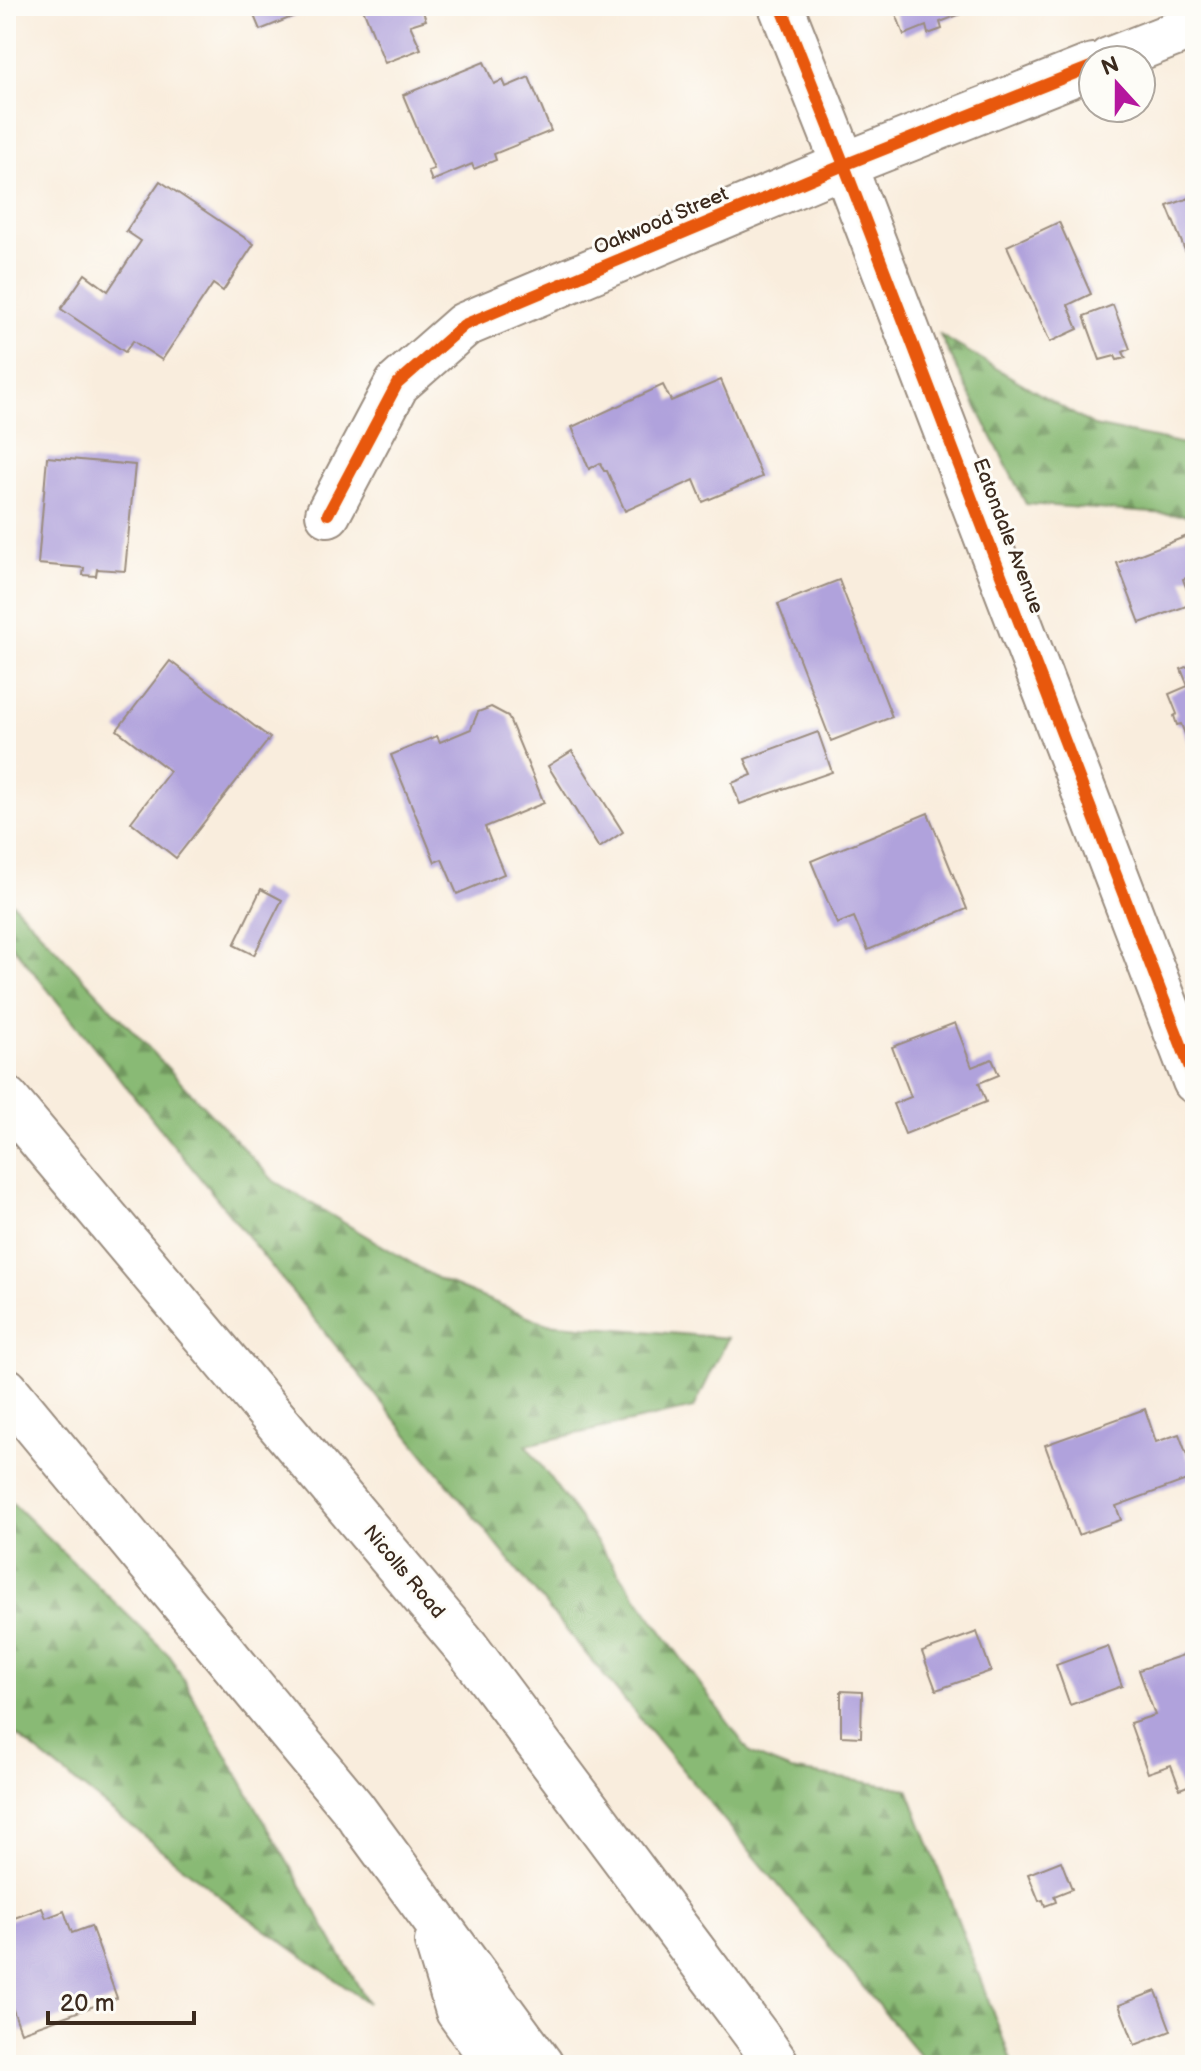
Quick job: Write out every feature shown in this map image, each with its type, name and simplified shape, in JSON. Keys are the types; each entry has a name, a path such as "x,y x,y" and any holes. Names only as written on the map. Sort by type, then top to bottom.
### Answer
{"main road":[{"name":"Eatondale Avenue","path":"781,6 1195,1081"},
{"path":"1149,44 1195,26"},
{"name":"Oakwood Street","path":"328,514 397,384 464,325 844,165 1077,72"},
{"name":"Nicolls Road","path":"6,1099 467,1648 767,2050 789,2065"},
{"path":"6,1390 352,1807 541,2065"},
{"path":"426,1909 458,2011 497,2065"}],"green space":[{"path":"940,335 1094,426 1195,446 1195,516 1026,504"},
{"path":"6,896 274,1181 440,1280 545,1323 728,1338 694,1408 526,1445 751,1754 791,1770 908,1789 1013,2065 928,2065 557,1619 6,938"},
{"path":"6,1497 170,1656 368,2003 235,1908 6,1727"}],"building":[{"path":"250,6 319,6 260,30"},
{"path":"362,6 421,6 426,20 410,25 421,49 385,63"},
{"path":"893,6 967,6 969,11 940,22 942,29 928,34 926,26 904,35"},
{"path":"484,62 494,84 503,80 506,87 529,77 551,131 494,154 496,160 474,169 472,164 432,181 428,171 434,169 403,95"},
{"path":"160,181 254,244 223,291 213,284 162,360 133,341 125,352 61,309 85,274 108,291 141,241 126,231"},
{"path":"1195,196 1195,275 1167,206"},
{"path":"1059,222 1091,294 1068,305 1078,329 1050,342 1007,246"},
{"path":"1113,305 1130,349 1123,352 1126,358 1117,360 1115,356 1100,360 1084,316"},
{"path":"721,380 762,477 703,502 694,480 625,511 607,471 600,463 589,469 572,427 663,385 671,401"},
{"path":"47,457 135,465 125,571 97,569 96,576 83,575 84,568 38,564"},
{"path":"1195,533 1195,575 1183,579 1192,604 1140,623 1117,563"},
{"path":"839,580 892,717 831,741 778,604"},
{"path":"170,661 270,738 176,858 131,822 170,771 117,730"},
{"path":"1195,663 1195,758 1181,724 1177,725 1174,716 1177,714 1169,694 1188,686 1181,669"},
{"path":"491,707 508,716 544,803 485,827 504,874 457,894 442,859 435,862 391,755 437,736 440,742 471,729 478,712"},
{"path":"818,732 832,772 740,804 732,783 752,775 745,759"},
{"path":"572,751 623,832 599,848 548,766"},
{"path":"928,813 967,909 868,950 854,917 837,924 811,861"},
{"path":"261,889 282,900 254,955 234,945"},
{"path":"955,1023 972,1067 992,1059 999,1075 979,1083 986,1102 905,1134 893,1104 911,1097 892,1047"},
{"path":"1145,1409 1156,1442 1179,1434 1195,1477 1116,1506 1121,1520 1078,1535 1045,1445"},
{"path":"977,1632 991,1671 936,1690 922,1652"},
{"path":"1108,1646 1122,1686 1070,1705 1056,1665"},
{"path":"1195,1651 1195,1783 1180,1789 1171,1765 1148,1773 1130,1723 1155,1715 1139,1670"},
{"path":"841,1691 862,1692 861,1737 841,1736"},
{"path":"1061,1861 1072,1889 1054,1896 1056,1902 1045,1906 1043,1900 1039,1901 1028,1874"},
{"path":"42,1908 46,1918 64,1911 72,1933 91,1926 117,1998 21,2032 12,2007 6,2009 6,1921"},
{"path":"1156,1991 1171,2031 1135,2045 1119,2005"}],"cycle path":[{"path":"781,6 1195,1081"},
{"path":"328,514 397,384 464,325 844,165 1077,72"}]}
